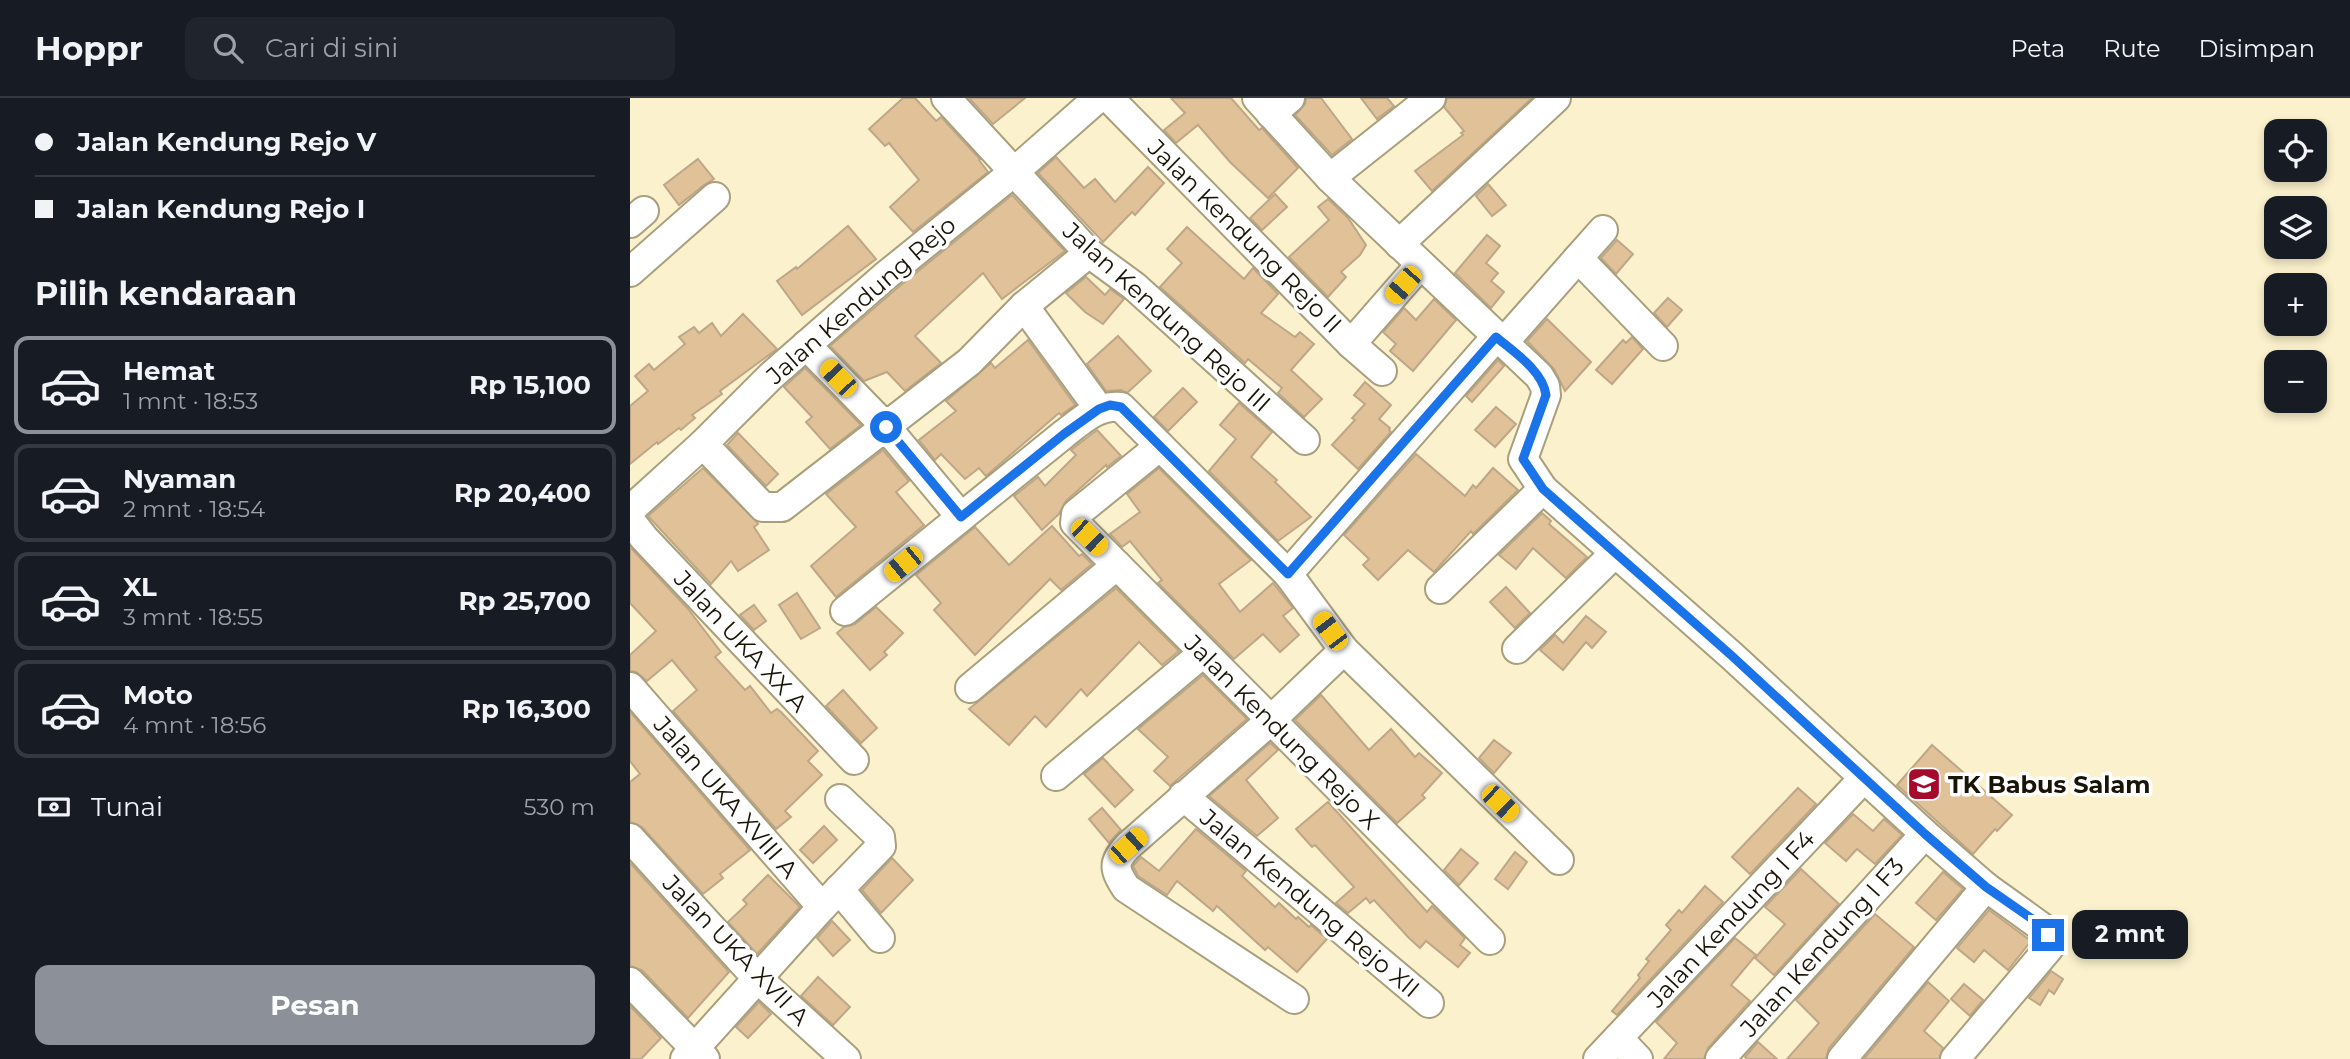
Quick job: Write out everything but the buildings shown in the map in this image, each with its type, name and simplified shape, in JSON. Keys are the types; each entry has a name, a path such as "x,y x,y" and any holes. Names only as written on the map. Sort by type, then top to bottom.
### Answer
{"street":[{"name":"Jalan Kendung Rejo III","path":"946,98 1089,253 1134,286 1305,440"},
{"name":"Jalan Kendung Rejo","path":"630,510 806,345 884,277 1014,172 1098,98"},
{"name":"Jalan Kendung Rejo II","path":"1109,98 1351,344 1382,371"},
{"path":"1330,178 1431,98"},
{"path":"1399,244 1556,98"},
{"path":"1273,103 1330,178 1539,376 1545,386 1546,395 1523,459 1543,489 1732,656 1925,834 1986,887 2038,923 2048,935 2051,942 2049,948 1955,1059"},
{"path":"630,272 715,197"},
{"path":"1288,574 1603,230"},
{"path":"703,444 763,507 776,507 886,427 969,362 1024,306 1089,253"},
{"path":"1578,258 1663,346"},
{"path":"1351,344 1420,265"},
{"path":"1024,306 1099,409"},
{"path":"806,345 886,427 961,517"},
{"path":"845,611 1064,434 1099,409 1110,405 1121,407 1288,574 1344,650 1559,860"},
{"name":"Jalan Kendung Rejo X","path":"1160,446 1076,514 1075,523 1490,940"},
{"path":"1440,589 1543,489"},
{"name":"Jalan UKA XX A","path":"630,520 854,760"},
{"path":"1517,649 1615,553"},
{"path":"970,688 1117,565"},
{"name":"Jalan Kendung Rejo XII","path":"1344,650 1270,721 1183,796 1429,1003"},
{"path":"1056,776 1203,653"},
{"name":"Jalan UKA XVIII A","path":"630,687 831,898 880,938"},
{"name":"Jalan Kendung I F4","path":"1598,1059 1863,779"},
{"path":"1183,796 1118,857 1118,876 1126,888 1294,999"},
{"path":"630,982 695,1055 757,978 881,846 880,837 840,799"},
{"name":"Jalan Kendung I F3","path":"1720,1059 1925,834"},
{"name":"Jalan UKA XVII A","path":"630,838 757,978 846,1059"},
{"path":"1842,1059 1986,887"},
{"path":"1618,1038 1638,1059"}],"place":[{"name":"TK Babus Salam","path":"1924,784"}],"route":[{"path":"886,427 961,517 1099,409 1110,405 1121,407 1288,574 1496,337 1539,376 1545,386 1546,395 1523,459 1543,489 1732,656 1925,834 1986,887 2038,923 2048,935"}]}
